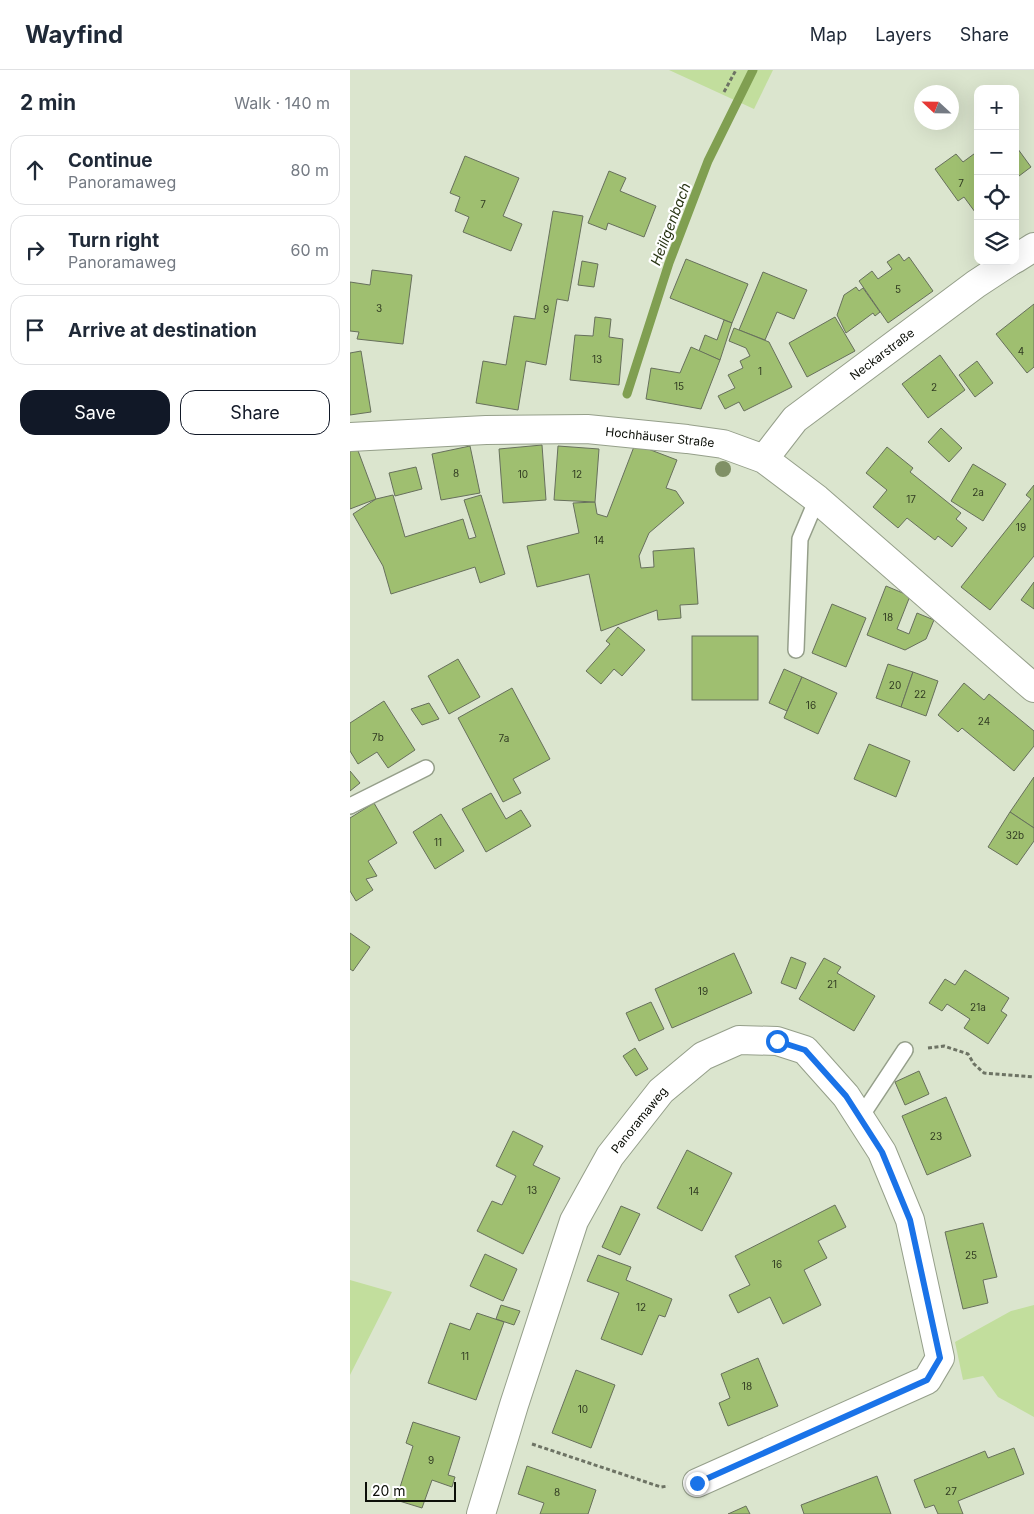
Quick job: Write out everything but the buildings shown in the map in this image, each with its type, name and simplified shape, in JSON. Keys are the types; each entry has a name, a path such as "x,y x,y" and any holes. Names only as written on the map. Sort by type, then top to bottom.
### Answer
{"street":[{"path":"1019,256 1034,247"},
{"name":"Neckarstraße","path":"764,459 794,419 968,290 1005,265"},
{"name":"Hochhäuser Straße","path":"350,437 486,430 586,429 723,444 764,459 818,499 1034,688"},
{"name":"Panoramaweg","path":"482,1514 505,1435 574,1221 610,1156 661,1091 703,1056 739,1040 777,1041 805,1050 846,1096 882,1152 910,1220 940,1358 927,1380 697,1483"}],"lane":[{"path":"796,650 800,539 818,499"},
{"path":"350,806 426,768"},
{"path":"860,1118 905,1050"}],"path":[{"path":"724,92 736,70"},
{"path":"905,1050 944,1046 968,1054 974,1064 984,1073 1034,1077"},
{"path":"505,1435 661,1487 697,1483"}],"green space":[{"path":"669,70 773,70 754,109"},
{"path":"350,1280 392,1292 350,1375"},
{"path":"1034,1305 1034,1417 998,1397 983,1376 963,1380 955,1342 1011,1311"}],"waterway":[{"name":"Heiligenbach","path":"627,394 669,263 708,161 753,70"}],"route":[{"path":"697,1483 927,1380 940,1358 910,1220 882,1152 846,1096 805,1050 777,1041"}]}
